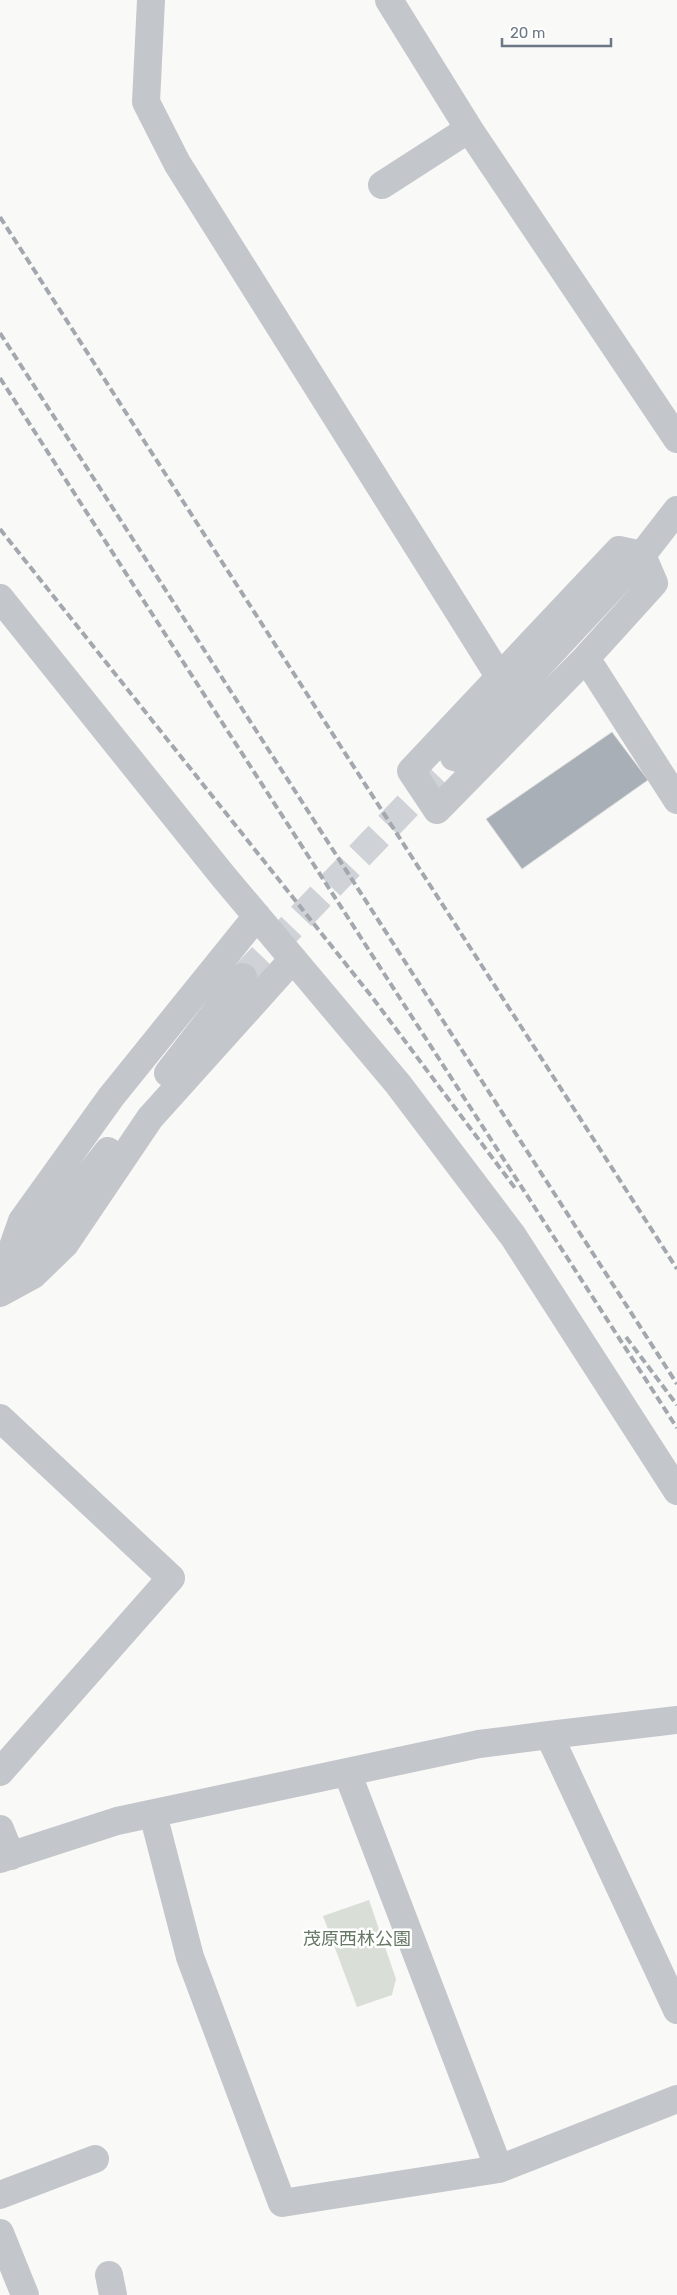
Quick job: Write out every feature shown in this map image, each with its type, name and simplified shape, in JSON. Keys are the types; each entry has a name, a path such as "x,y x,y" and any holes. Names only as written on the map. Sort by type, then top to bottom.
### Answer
{"street":[{"path":"152,0 146,102 177,163 499,676"},
{"path":"389,0 469,129 677,439"},
{"path":"382,185 469,129"},
{"path":"454,758 642,555 677,510"},
{"path":"619,550 642,555 654,583 586,658 437,810 411,770 619,550"},
{"path":"0,598 257,916 398,1084 513,1236 677,1491"},
{"path":"586,658 677,800"},
{"path":"0,1283 22,1221 111,1097 257,916"},
{"path":"0,1291 34,1275 65,1244 150,1118 293,958"},
{"path":"0,1291 243,977"},
{"path":"0,1418 171,1578 0,1772"},
{"path":"0,1829 6,1858 118,1821 479,1744 677,1720"},
{"path":"549,1735 677,2010"},
{"path":"347,1772 499,2169"},
{"path":"152,1814 190,1957 282,2203 499,2169 677,2099"},
{"path":"0,2194 95,2159"},
{"path":"0,2233 25,2295"}],"green space":[{"name":"茂原西林公園","path":"369,1900 396,1979 392,1995 357,2007 323,1916"}],"building":[{"path":"612,732 648,780 522,869 486,819"}],"tunnel":[{"path":"243,977 454,757"}],"railway":[{"path":"0,217 677,1269"},
{"path":"0,333 677,1384"},
{"path":"0,378 677,1428"},
{"path":"0,529 372,997 515,1188"},
{"path":"626,1337 677,1405"}]}
